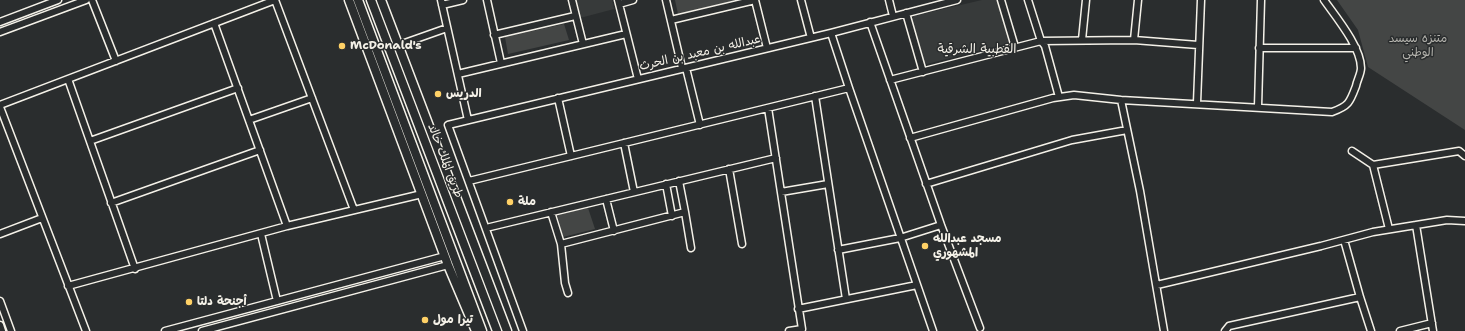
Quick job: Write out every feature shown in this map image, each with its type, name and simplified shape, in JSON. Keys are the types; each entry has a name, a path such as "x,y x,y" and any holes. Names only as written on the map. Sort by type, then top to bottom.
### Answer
{"main road":[{"path":"349,0 446,260 476,331"},
{"name":"طريق الملك خالد","path":"358,0 482,331"},
{"name":"طريق الملك خالد","path":"372,0 497,331"},
{"path":"381,0 507,331"}],"street":[{"path":"0,22 58,0"},
{"path":"0,32 86,0"},
{"path":"92,0 116,60"},
{"path":"86,331 0,106 214,22 275,0 354,210"},
{"path":"463,0 441,2 468,120"},
{"path":"487,0 501,63"},
{"path":"572,0 583,44"},
{"path":"633,0 619,2 638,79"},
{"path":"666,0 700,125"},
{"path":"671,20 755,0 767,48"},
{"path":"801,0 811,38"},
{"path":"889,0 893,16"},
{"name":"عبدالله بن معبد بن الحرث","path":"469,181 448,124 811,38 906,13 935,3 957,0"},
{"path":"1001,0 1015,46"},
{"path":"1028,0 1041,41 1045,46 1059,97"},
{"path":"1082,40 1086,0"},
{"path":"1134,40 1138,0"},
{"path":"1197,103 1198,45 1201,0"},
{"path":"1258,107 1261,0"},
{"path":"910,138 1059,97 1074,95 1121,100 1197,103 1332,112 1342,108 1351,100 1361,69 1360,58 1356,48 1324,0"},
{"path":"906,13 923,72"},
{"path":"494,35 576,16"},
{"path":"214,22 287,226"},
{"path":"870,22 926,184 980,328"},
{"path":"399,46 447,28"},
{"path":"831,33 933,331"},
{"path":"458,74 626,34"},
{"path":"890,80 1015,46 1041,41 1134,40 1198,45"},
{"path":"1259,48 1356,48"},
{"path":"68,80 135,269"},
{"path":"90,141 238,88"},
{"path":"522,331 469,181 849,88"},
{"path":"815,96 846,299"},
{"path":"249,120 312,98"},
{"path":"558,98 571,156"},
{"path":"1121,100 1140,191 1164,331"},
{"path":"768,108 802,329 789,331"},
{"path":"926,184 1072,140 1127,130"},
{"path":"624,143 634,192"},
{"path":"112,203 260,150"},
{"path":"1352,151 1373,166 1389,229"},
{"path":"1373,166 1459,151 1465,156"},
{"path":"486,228 776,158"},
{"path":"729,169 742,244"},
{"path":"679,181 691,248"},
{"path":"666,184 672,216"},
{"path":"781,192 828,184"},
{"path":"68,286 135,269 287,226 422,194"},
{"path":"606,199 614,231"},
{"path":"551,212 561,244 565,283 568,294"},
{"path":"561,244 685,212"},
{"path":"0,234 42,218"},
{"path":"1157,285 1373,232 1447,220 1465,221"},
{"path":"838,250 900,238 941,225"},
{"path":"1416,225 1433,331"},
{"path":"261,234 277,301"},
{"path":"1344,240 1371,331"},
{"path":"165,331 277,301 446,260"},
{"path":"202,331 446,260"},
{"path":"798,309 917,285"},
{"path":"1225,331 1229,326 1360,297"},
{"path":"0,301 11,331"},
{"path":"1400,331 1432,323"},
{"path":"0,325 2,331"}],"shaded area":[{"path":"575,0 612,0 614,9 580,18"},
{"path":"982,0 998,0 1010,39 1009,43 927,64 924,62 912,19 914,16"}],"green space":[{"path":"675,0 737,0 678,14"},
{"name":"متنزه سيسد الوطني","path":"1337,0 1465,0 1465,130 1368,67 1358,30"},
{"path":"564,24 569,40 508,54 505,37"},
{"path":"588,208 595,229 563,237 557,214"}],"place":[{"name":"McDonald's","path":"342,46"},
{"name":"الدريس","path":"438,94"},
{"name":"ملة","path":"510,202"},
{"name":"مسجد عبدالله المشهوري","path":"925,246"},
{"name":"أجنحة دلتا","path":"189,302"},
{"name":"تيرا مول","path":"425,320"}],"district":[{"name":"القطبية الشرقية","path":"977,50"}]}
